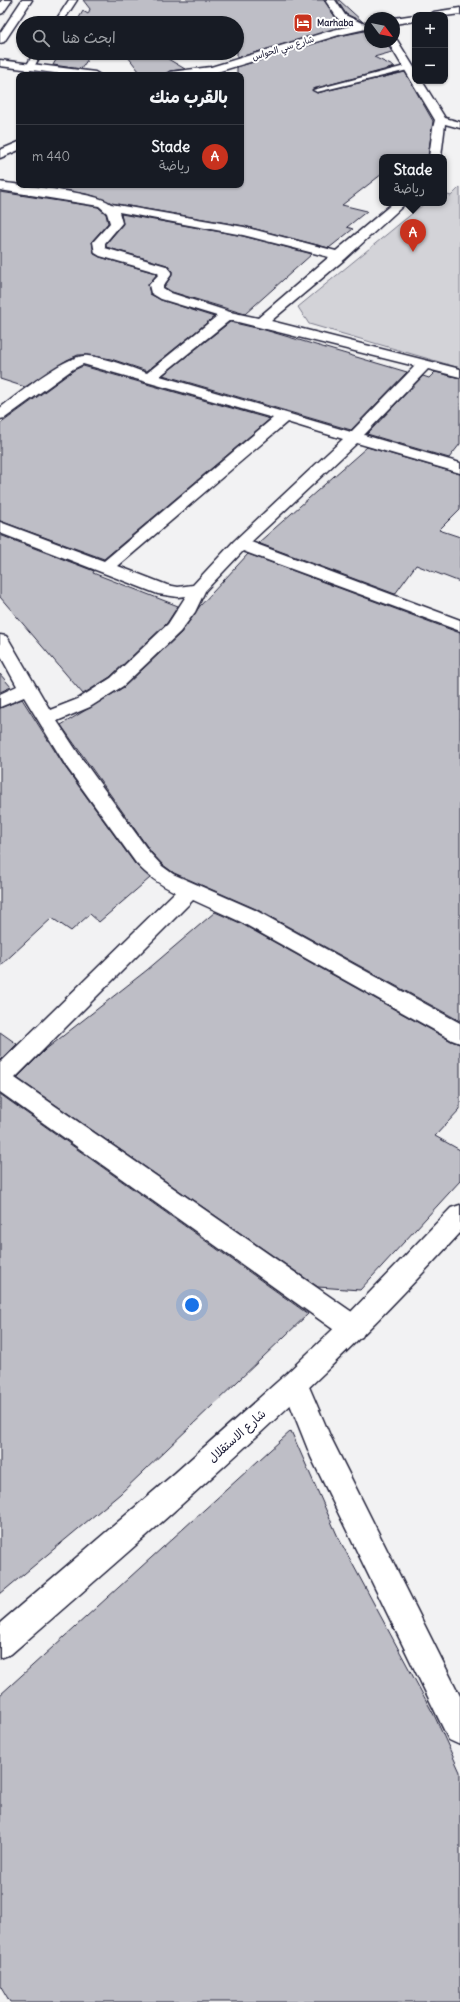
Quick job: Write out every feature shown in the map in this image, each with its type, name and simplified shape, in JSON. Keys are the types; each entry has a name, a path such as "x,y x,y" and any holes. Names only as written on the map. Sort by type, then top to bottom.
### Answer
{"street":[{"path":"0,11 7,0"},
{"path":"0,40 26,0"},
{"path":"330,0 345,20 364,24"},
{"path":"448,13 460,11"},
{"path":"400,20 412,18"},
{"name":"شارع سي الحواس","path":"244,60 337,32 364,26"},
{"path":"397,48 412,73"},
{"name":"شارع سي الحواس","path":"205,72 244,60"},
{"path":"0,63 30,71"},
{"path":"192,72 214,69"},
{"path":"0,72 46,72"},
{"path":"419,84 441,120 460,125"},
{"path":"436,154 438,147 438,125 441,120"},
{"path":"0,155 16,147"},
{"path":"0,186 88,199 103,203 109,207 116,217 116,223 99,242 101,251 162,269 165,272 165,275 156,285 156,290 159,293 227,315 261,322 460,373"},
{"path":"261,322 340,256 397,206"},
{"path":"109,207 244,231 340,256"},
{"path":"149,378 227,315"},
{"path":"3,409 68,366 80,360 94,361 353,438 456,462"},
{"path":"46,719 84,703 116,682 174,628 186,612 198,589 218,566 353,438 425,364"},
{"path":"106,568 284,417"},
{"path":"0,527 164,590 178,592 198,589"},
{"path":"240,544 460,626"},
{"path":"0,640 46,719 96,794 143,858 166,879 220,902 248,916 460,1034"},
{"path":"0,702 28,688"},
{"path":"190,890 0,1079 353,1328"},
{"name":"شارع الاستقلال","path":"0,1643 157,1509 295,1384 353,1328 460,1216"},
{"path":"295,1384 321,1446 460,1729"}],"lane":[{"path":"63,16 73,0"},
{"path":"30,71 35,60"},
{"path":"317,90 408,67"}],"shaded area":[{"path":"460,187 460,368 309,324 298,307 421,206 447,206 447,195 451,196"}],"building":[{"path":"83,0 324,0 337,20 349,25 244,56 244,16 80,16 83,11 88,14 90,9"},
{"path":"337,0 339,0 363,22 346,14"},
{"path":"364,31 364,48 390,48 392,52 374,57 395,67 312,90 317,93 405,72 433,121 428,154 379,154 379,176 342,205 367,211 347,227 353,229 329,248 244,226 111,203 91,195 50,188 244,188 244,72 237,72 237,67 339,36"},
{"path":"56,60 87,60 81,69 53,65"},
{"path":"130,60 170,60 185,69 168,72 140,72"},
{"path":"0,192 98,207 106,214 108,223 92,241 94,254 157,274 148,285 150,294 161,300 214,317 147,371 111,359 88,355 78,355 67,360 25,387 0,379"},
{"path":"121,214 243,236 312,254 245,314 172,292 164,287 172,275 172,271 167,265 106,247 106,244 123,224"},
{"path":"230,322 265,330 407,372 351,430 163,375"},
{"path":"83,366 270,419 104,559 0,521 0,424 74,370"},
{"path":"435,372 460,378 460,444 449,458 367,434 423,376 429,378"},
{"path":"367,447 460,474 460,509 439,530 460,537 460,582 416,565 395,594 258,543"},
{"path":"0,535 94,571 93,573 178,606 167,623 110,677 83,694 0,597"},
{"path":"248,554 460,633 460,1021 256,909 174,873 163,865 151,852 61,725 124,687 181,633 200,606"},
{"path":"0,674 11,687 0,692"},
{"path":"22,699 65,767 135,864 150,878 99,922 90,914 71,931 52,918 0,966 0,708"},
{"path":"215,912 240,923 451,1041 460,1044 460,1109 435,1136 460,1150 460,1181 360,1290 318,1287 17,1078 45,1050 147,970"},
{"path":"0,1032 17,1044 0,1061"},
{"path":"0,1094 308,1314 120,1494 0,1594"},
{"path":"291,1431 338,1537 435,1717 460,1772 460,2002 10,2002 0,1985 0,1695"}],"place":[{"name":"Marhaba","path":"303,23"},
{"name":"Stade","path":"413,252"}]}
